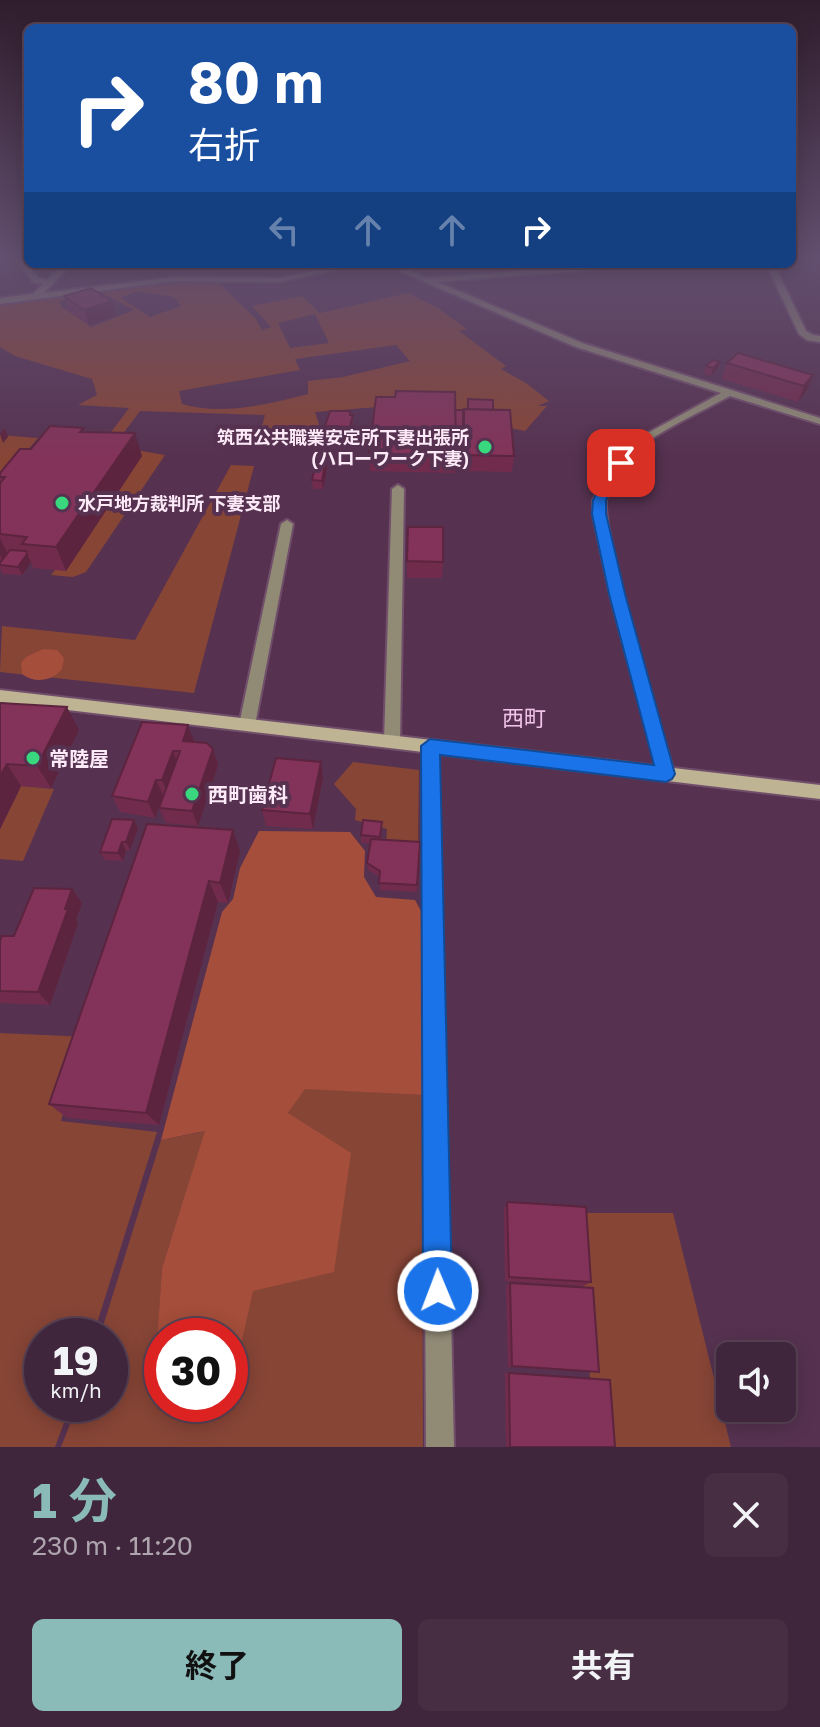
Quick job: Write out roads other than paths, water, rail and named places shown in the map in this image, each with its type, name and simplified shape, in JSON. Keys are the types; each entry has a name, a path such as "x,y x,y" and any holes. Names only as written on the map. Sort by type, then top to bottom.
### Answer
{"street":[{"path":"526,323 579,345 820,421"},
{"path":"798,323 802,332 810,338 820,339"},
{"path":"666,774 617,594 599,514 599,500 613,473 639,442 730,392"},
{"path":"392,742 398,489"},
{"path":"247,725 287,524"},
{"path":"0,696 820,792"},
{"path":"430,746 440,1447"}],"place":[{"name":"筑西公共職業安定所下妻出張所 (ハローワーク下妻)","path":"485,447"},
{"name":"水戸地方裁判所 下妻支部","path":"62,503"},
{"name":"常陸屋","path":"33,758"},
{"name":"西町歯科","path":"192,794"}],"district":[{"name":"西町","path":"524,717"}]}
